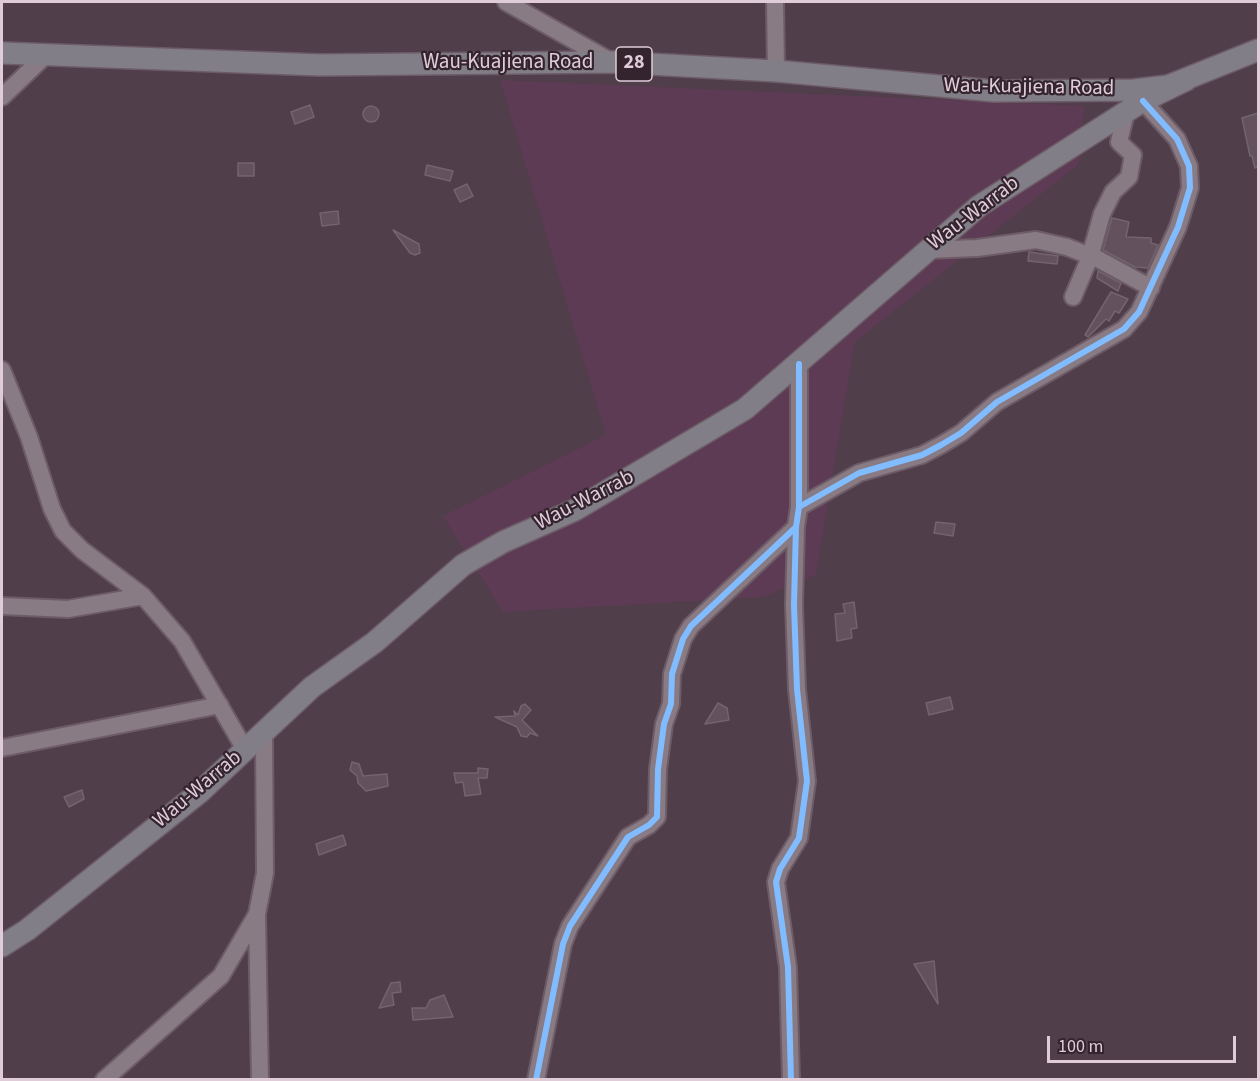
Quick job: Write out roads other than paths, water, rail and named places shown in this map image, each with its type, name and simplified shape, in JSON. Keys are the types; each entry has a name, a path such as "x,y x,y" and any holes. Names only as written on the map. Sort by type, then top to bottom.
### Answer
{"main road":[{"name":"Wau-Kuajiena Road","path":"2,53 320,65 613,63 776,71 994,92 1134,90 1186,80 1258,50"},
{"name":"Wau-Warrab","path":"2,946 27,930 200,792 312,687 375,642 463,565 513,537 575,510 702,437 745,409 979,206 1134,106 1186,80"}],"street":[{"path":"506,2 613,63"},
{"path":"775,2 776,71"},
{"path":"2,97 47,54"},
{"path":"799,507 859,473 922,455 961,433 997,402 1124,329 1139,312 1178,227 1191,188 1189,166 1177,139 1134,106 1119,142 1132,155 1129,177 1113,192 1102,214 1090,256 1073,297"},
{"path":"926,250 977,248 1036,240 1090,256 1151,288"},
{"path":"791,1080 788,967 776,882 780,869 799,838 807,781 797,689 798,364"},
{"path":"2,370 52,509 63,531 82,550 143,596 182,641 246,751"},
{"path":"536,1080 563,944 570,926 628,837 650,825 657,817 659,758 664,724 671,704 672,674 683,639 691,626 796,527"},
{"path":"2,606 68,609 143,596"},
{"path":"2,748 220,705"},
{"path":"260,1080 257,914 265,873 264,733"},
{"path":"104,1080 221,976 257,914"}]}
